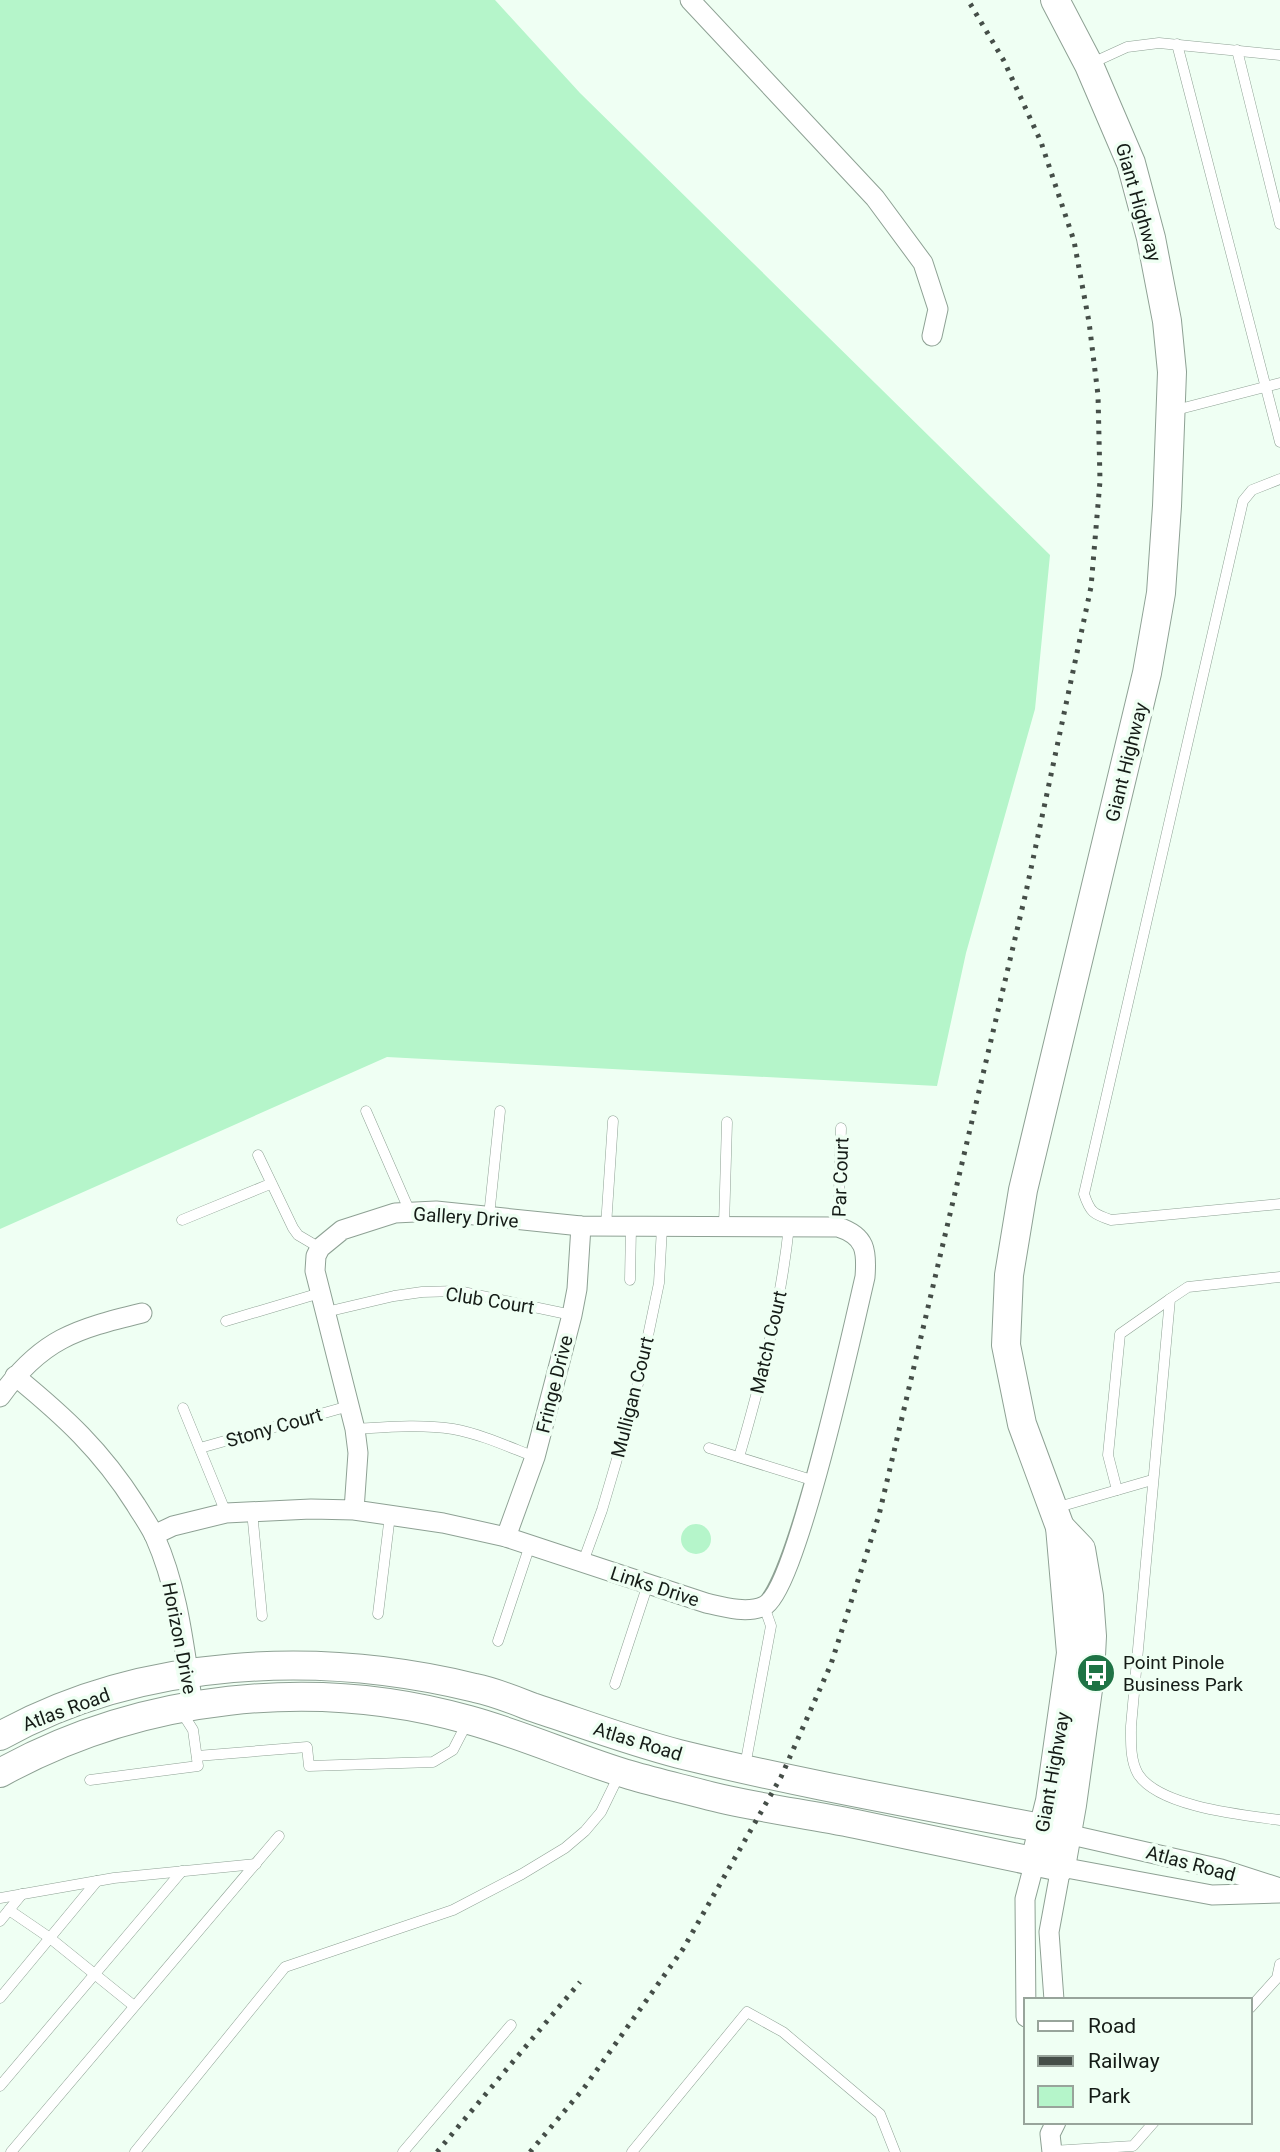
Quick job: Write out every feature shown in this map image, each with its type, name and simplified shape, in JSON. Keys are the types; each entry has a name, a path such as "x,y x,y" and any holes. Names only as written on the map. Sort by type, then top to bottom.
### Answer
{"street":[{"path":"690,0 876,198 923,263 938,309 932,335"},
{"name":"Giant Highway","path":"1054,1998 1048,1864 1055,1831 1050,1801 1071,1653 1057,1517 1022,1424 1006,1345 1009,1275 1023,1190 1147,673 1161,593 1172,372 1167,321 1151,238 1131,163 1089,65 1055,0"},
{"name":"Gallery Drive","path":"320,1248 342,1230 395,1213 425,1210 581,1226 789,1225 842,1228"},
{"name":"Fringe Drive","path":"506,1537 535,1457 572,1315 577,1289 581,1226"},
{"path":"764,1606 776,1595 816,1481 865,1277 867,1254 858,1238 842,1228"},
{"path":"320,1248 316,1256 315,1271 355,1429 358,1453 354,1510"},
{"path":"0,1397 35,1355 58,1339 98,1324 142,1313"},
{"name":"Horizon Drive","path":"15,1376 68,1420 91,1445 114,1472 154,1535 187,1649 186,1706"},
{"name":"Links Drive","path":"154,1535 173,1526 226,1513 354,1510 443,1523 506,1537 706,1603 737,1610 764,1606"},
{"name":"Atlas Road","path":"0,1736 54,1711 99,1695 188,1672 326,1664 407,1674 477,1688 639,1744 745,1769 1055,1831 1220,1869 1280,1888"},
{"name":"Atlas Road","path":"0,1773 65,1741 186,1706 259,1698 324,1697 402,1706 469,1719 621,1772 714,1797 1212,1895 1280,1893"},
{"name":"Giant Highway","path":"1026,1998 1025,1899 1048,1864"}],"lane":[{"path":"1089,65 1127,47 1159,43 1280,55"},
{"path":"1177,44 1280,442"},
{"path":"1237,50 1280,224"},
{"path":"1171,411 1280,383"},
{"path":"1280,479 1252,490 1243,501 1084,1194 1095,1215 1111,1220 1280,1204"},
{"path":"366,1111 410,1212"},
{"path":"489,1216 500,1111"},
{"path":"606,1226 613,1121"},
{"path":"724,1225 727,1122"},
{"name":"Par Court","path":"841,1128 842,1228"},
{"path":"258,1155 270,1184 298,1235 320,1248"},
{"path":"181,1220 270,1184"},
{"name":"Match Court","path":"739,1457 761,1382 784,1269 789,1225"},
{"path":"630,1280 631,1227"},
{"name":"Mulligan Court","path":"583,1562 602,1510 635,1398 659,1283 662,1227"},
{"path":"1117,1490 1108,1455 1120,1334 1188,1287 1280,1277"},
{"name":"Club Court","path":"326,1312 394,1296 458,1291 572,1315"},
{"path":"226,1321 320,1293"},
{"path":"1170,1299 1152,1480 1131,1751 1136,1772 1146,1785 1165,1797 1230,1813 1280,1820"},
{"name":"Stony Court","path":"200,1448 349,1406"},
{"path":"183,1408 226,1513"},
{"path":"355,1429 421,1426 455,1430 489,1439 535,1457"},
{"path":"709,1448 816,1481"},
{"path":"1057,1517 1117,1490 1152,1480"},
{"path":"252,1511 262,1616"},
{"path":"378,1614 390,1515"},
{"path":"498,1641 530,1545"},
{"path":"615,1684 648,1584"},
{"path":"745,1769 771,1626 764,1606"},
{"path":"90,1780 198,1766 193,1730 186,1706"},
{"path":"198,1756 307,1747 309,1766 433,1762 453,1750 469,1719"},
{"path":"135,2152 285,1967 453,1910 522,1874 565,1848 585,1831 601,1812 621,1772"},
{"path":"11,2152 279,1836"},
{"path":"0,1898 97,1881 256,1864"},
{"path":"0,2086 183,1871"},
{"path":"0,1998 97,1881"},
{"path":"0,1921 22,1894"},
{"path":"9,1910 50,1938 134,2006"},
{"path":"1252,2006 1277,1978 1280,1964"},
{"path":"632,2152 747,2012 783,2032 880,2114 895,2152"},
{"path":"403,2152 512,2025"},
{"path":"1050,2136 1133,2146 1152,2124"}],"green space":[{"path":"0,0 495,0 580,93 1050,555 1035,709 966,953 937,1086 387,1057 0,1229"},
{"path":"696,1524 707,1528 711,1539 707,1550 696,1554 685,1550 681,1539 685,1528"}],"railway":[{"path":"530,2152 584,2088 683,1949 781,1777 831,1664 879,1515 1026,892 1091,587 1100,481 1098,395 1089,322 1074,241 1041,142 1004,61 968,0"},
{"path":"437,2152 580,1982"}],"place":[{"name":"Point Pinole Business Park","path":"1096,1673"}]}
